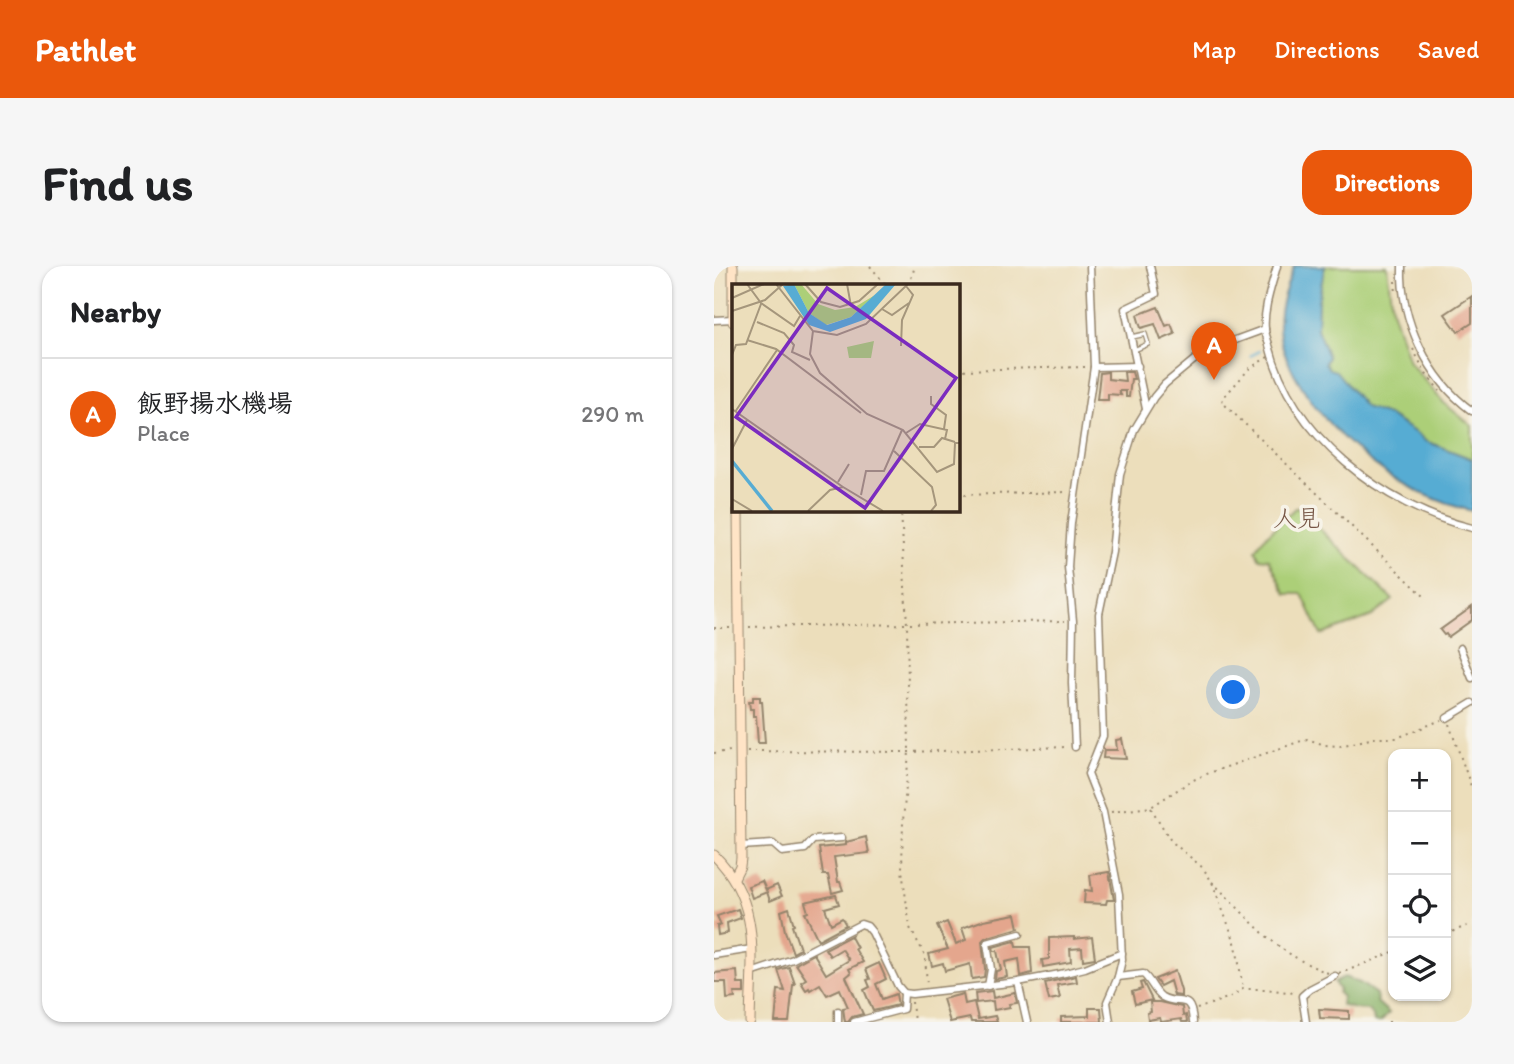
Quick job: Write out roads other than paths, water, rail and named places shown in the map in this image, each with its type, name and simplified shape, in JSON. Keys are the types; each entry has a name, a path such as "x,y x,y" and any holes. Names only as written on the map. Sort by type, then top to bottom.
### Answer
{"street":[{"path":"733,266 733,284"},
{"path":"1075,747 1073,621 1068,567 1094,367 1090,266"},
{"path":"1146,411 1125,309 1156,294 1150,266"},
{"path":"1277,266 1268,300 1265,329 1285,388 1317,435 1343,461 1373,483 1439,519 1472,528"},
{"path":"1402,266 1401,283 1406,309 1420,349 1435,372 1471,409"},
{"path":"714,320 732,320"},
{"path":"1110,1022 1107,1002 1118,977 1122,953 1119,894 1103,812 1088,774 1103,736 1099,614 1112,552 1120,474 1134,430 1165,384 1205,351 1265,329"},
{"path":"1094,367 1138,366"},
{"path":"734,878 740,866 741,846 742,627 738,511"},
{"path":"1460,648 1472,678"},
{"path":"1447,718 1472,703"},
{"path":"741,846 773,844 782,852 805,849 813,841 842,838"},
{"path":"714,855 734,878 748,911 752,949 750,1022"},
{"path":"751,973 793,959 861,924 872,932 892,976 908,994 928,994 1018,982 1085,968 1122,953"},
{"path":"988,986 991,969 987,943 1020,934"},
{"path":"714,955 752,949"},
{"path":"1118,977 1143,974 1160,995 1189,1004 1193,1010 1194,1022"},
{"path":"1306,1022 1302,999 1305,993 1335,976"},
{"path":"1018,982 1027,1022"},
{"path":"854,1022 903,1009 908,994"},
{"path":"838,1011 838,1022"}],"lane":[{"path":"1132,337 1145,334 1148,344 1135,350"}],"water":[{"path":"1294,266 1325,266 1318,301 1317,329 1328,357 1325,363 1329,369 1336,371 1365,407 1389,416 1425,441 1472,459 1472,511 1446,503 1396,479 1352,446 1314,405 1292,369 1280,338 1281,307"}],"waterway":[{"path":"1250,356 1260,351"}],"place":[{"name":"飯野揚水機場","path":"1214,380"}],"district":[{"name":"人見","path":"1297,517"}]}
